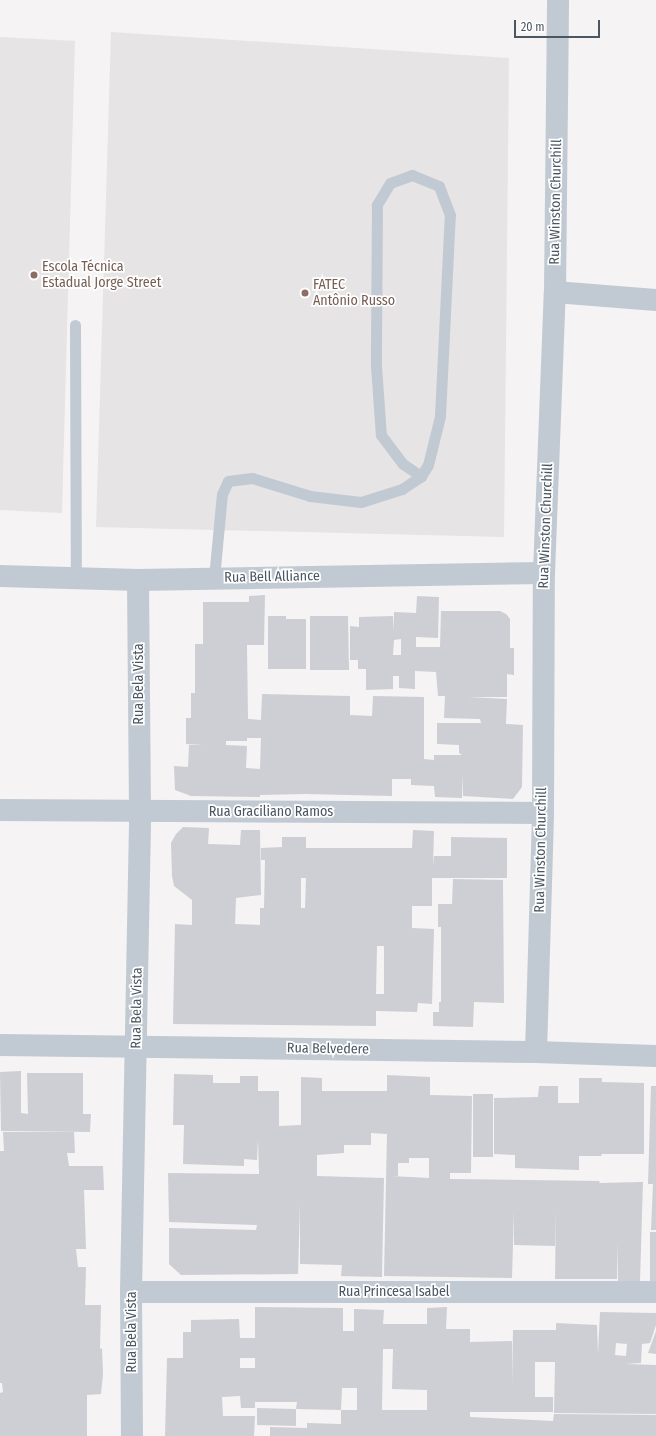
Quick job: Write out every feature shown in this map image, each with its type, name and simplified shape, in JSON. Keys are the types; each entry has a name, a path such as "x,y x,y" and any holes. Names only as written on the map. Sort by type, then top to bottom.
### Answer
{"street":[{"name":"Rua Winston Churchill","path":"536,1052 543,813 544,573 555,292 558,0"},
{"path":"555,292 656,300"},
{"name":"Rua Bell Alliance","path":"0,576 138,580 544,573"},
{"name":"Rua Bela Vista","path":"132,1436 131,1292 140,811 138,580"},
{"name":"Rua Graciliano Ramos","path":"0,810 543,813"},
{"name":"Rua Belvedere","path":"0,1045 536,1052 656,1056"},
{"name":"Rua Princesa Isabel","path":"131,1292 656,1292"}],"lane":[{"path":"214,578 222,494 228,481 252,478 310,496 361,502 402,489 421,476 428,465 440,416 450,215 438,186 412,174 390,182 377,205 376,366 381,435 403,464 421,476"},
{"path":"75,325 77,476 76,578"}],"shaded area":[{"name":"FATEC Antônio Russo","path":"111,32 509,58 504,537 96,527"},
{"name":"Escola Técnica Estadual Jorge Street","path":"0,37 75,41 62,513 0,510"}],"building":[{"path":"265,595 264,645 247,645 248,719 261,720 262,694 350,696 350,715 372,716 373,696 424,697 424,759 434,760 434,755 462,755 459,753 459,745 437,744 437,723 481,723 480,719 444,718 445,696 438,696 436,672 415,671 415,689 399,688 399,676 393,676 393,689 366,690 366,669 358,669 358,660 350,660 350,626 359,627 359,617 393,616 394,631 394,612 416,613 417,596 439,597 438,638 416,637 416,647 440,647 441,611 500,611 506,614 510,619 510,648 514,648 514,675 507,674 507,697 468,697 507,699 506,724 523,725 522,787 513,799 463,796 462,775 462,798 435,797 434,786 411,785 411,779 392,779 392,796 305,794 260,795 260,797 191,796 175,790 174,766 188,767 189,745 203,745 186,744 186,718 191,718 191,693 195,693 195,644 203,644 203,602 249,602 249,596","holes":["401,639 401,655 393,655 394,640","247,738 261,738 260,769 246,768 247,746 226,745 226,741 247,741"]},
{"path":"268,616 286,616 286,619 306,619 306,669 268,669"},
{"path":"310,616 348,616 349,670 310,670"},
{"path":"183,827 209,828 208,844 240,845 241,830 260,830 261,895 236,898 235,924 260,925 260,908 264,908 265,860 261,860 261,848 282,847 282,837 306,837 306,848 412,848 413,830 434,831 433,866 434,856 451,856 451,837 507,838 507,878 432,878 432,906 412,906 412,928 434,929 432,1004 418,1003 417,1012 376,1011 376,1026 173,1024 175,924 192,925 192,900 174,886 172,876 171,843 176,834","holes":["301,878 306,878 305,908 301,908","377,946 384,946 384,994 376,994"]},
{"path":"453,879 503,880 504,1003 474,1002 473,1027 433,1026 433,1012 439,1012 439,1002 441,1002 441,927 438,927 438,904 452,904"},
{"path":"21,1071 21,1113 28,1114 27,1073 83,1073 83,1114 91,1114 90,1132 1,1131 0,1072"},
{"path":"174,1074 213,1075 213,1083 240,1083 240,1076 258,1076 258,1091 279,1091 279,1126 301,1125 301,1077 322,1078 322,1091 387,1091 387,1075 430,1077 430,1095 472,1096 471,1173 450,1173 450,1179 600,1181 599,1183 643,1182 640,1282 618,1281 618,1241 617,1279 555,1279 556,1209 555,1246 514,1245 514,1210 512,1278 384,1276 387,1134 371,1133 371,1145 344,1145 344,1153 317,1155 317,1176 384,1178 382,1277 341,1276 342,1265 300,1264 300,1204 298,1274 181,1275 169,1264 169,1228 256,1230 257,1225 169,1222 168,1173 259,1174 258,1139 257,1160 244,1159 244,1166 183,1164 184,1125 173,1125","holes":["409,1158 429,1158 429,1178 391,1176 398,1176 398,1163 409,1163"]},
{"path":"579,1078 602,1078 602,1082 644,1083 644,1154 602,1154 601,1156 579,1156 579,1170 515,1168 515,1155 494,1154 494,1098 538,1097 539,1086 558,1086 558,1103 579,1103"},
{"path":"651,1086 656,1086 656,1230 651,1230 653,1184 648,1184"},
{"path":"473,1094 493,1094 493,1157 473,1157"},
{"path":"3,1132 74,1132 75,1153 67,1153 69,1166 103,1166 104,1190 84,1190 86,1249 76,1249 78,1267 86,1267 85,1305 101,1305 100,1349 102,1348 103,1374 101,1394 87,1395 87,1436 0,1436 0,1393 3,1392 2,1383 0,1383 0,1151 4,1151"},
{"path":"650,1232 656,1232 656,1284 650,1284"},
{"path":"255,1307 343,1308 343,1331 354,1331 354,1309 384,1310 383,1324 427,1324 427,1308 447,1307 446,1329 470,1329 470,1342 512,1341 512,1384 513,1330 556,1330 556,1323 597,1325 598,1354 600,1312 656,1313 656,1325 650,1343 642,1344 641,1363 625,1364 656,1365 656,1414 554,1413 555,1362 535,1362 535,1397 553,1397 553,1412 470,1412 470,1417 553,1421 554,1414 656,1415 656,1436 270,1436 270,1427 307,1428 307,1423 341,1424 341,1410 296,1409 297,1402 255,1402 255,1408 241,1408 240,1396 222,1397 223,1416 255,1416 254,1436 165,1436 167,1358 183,1358 183,1332 191,1332 191,1320 239,1319 240,1338 255,1338","holes":["616,1343 627,1344 626,1356 615,1355","383,1349 393,1349 392,1389 427,1390 427,1410 382,1410","240,1358 255,1358 255,1368 240,1368","342,1388 357,1388 357,1410 341,1410"]},
{"path":"656,1331 656,1354 648,1353"},
{"path":"257,1408 296,1409 296,1426 257,1425"}],"place":[{"name":"Escola Técnica Estadual Jorge Street","path":"34,275"},
{"name":"FATEC Antônio Russo","path":"305,293"}]}
